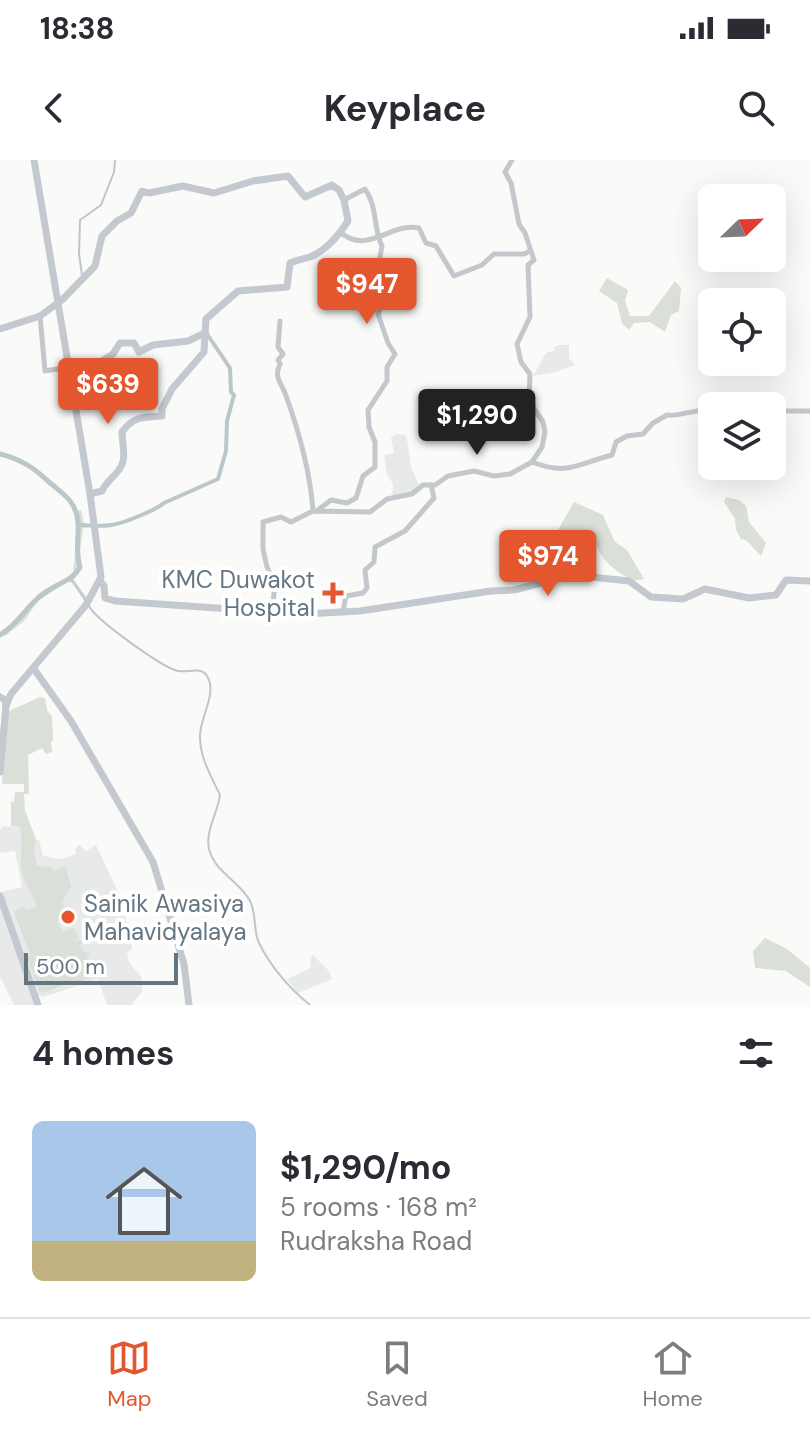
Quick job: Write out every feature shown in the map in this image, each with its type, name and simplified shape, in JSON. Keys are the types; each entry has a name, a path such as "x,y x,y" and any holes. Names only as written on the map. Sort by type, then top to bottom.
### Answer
{"main road":[{"path":"0,772 3,699 34,669 88,602 100,581 101,560 34,160"},
{"path":"0,329 40,316 58,303 95,266 102,236 117,221 131,213 142,191 149,193 183,186 214,193 253,181 288,176 305,197 332,185 339,190 348,221 340,232 326,248 290,263 286,287 238,291 206,319 202,356 172,389 162,409 162,416 138,417 130,421 122,432 124,455 120,469 101,492 90,494"},
{"path":"72,387 95,386 104,381 102,361 113,354 120,343 134,343 139,352 153,345 188,341 205,333"},
{"path":"100,581 104,586 105,598 115,601 305,614 514,590 572,575 629,581 648,596 680,599 705,589 749,598 769,596 776,595 786,580 810,581"},
{"path":"34,669 74,726 153,862 184,964 189,1005"},
{"path":"0,896 38,1005"}],"street":[{"path":"316,510 370,512 387,499 412,494 423,485 431,485 448,476 474,471 494,476 510,474 532,462 544,444 544,426 529,401 530,374 521,362 517,344 530,317 528,265 534,260 519,224 511,183 505,172 512,160"},
{"path":"272,612 275,584 263,549 263,524 281,517 289,522 295,521 331,500 347,503 356,498 363,476 375,467 375,442 369,427 368,410 387,381 387,367 395,354 378,315 383,303 377,273 382,246 376,240 374,205 365,189 344,200"},
{"path":"340,232 353,239 376,240 406,226 419,228 426,243 439,249 454,276 482,265 494,254 524,254 530,251"},
{"path":"40,316 45,371 69,367"},
{"path":"280,321 278,347 283,354 278,360 278,373 299,434 316,510"},
{"path":"532,462 550,470 583,465 612,455 616,442 627,436 641,435 667,415 674,417 698,409"},
{"path":"786,411 810,411"},
{"path":"343,611 346,596 363,593 367,588 365,570 374,562 375,547 405,531 428,506 434,498 431,485"}],"shaded area":[{"path":"607,278 628,290 625,301 630,316 649,316 675,281 681,288 679,311 671,315 665,332 650,322 634,323 629,330 622,323 617,303 599,291"},
{"path":"559,345 569,345 569,358 575,365 533,376 546,353"},
{"path":"405,435 407,439 411,467 420,487 414,493 392,499 393,484 387,474 384,455 394,453 391,437"},
{"path":"726,497 739,500 746,506 749,522 766,543 761,556 746,540 741,539 735,519 724,502"},
{"path":"574,502 603,515 615,542 627,550 644,579 633,581 612,567 598,549 593,532 586,530 574,542 555,535"},
{"path":"81,510 84,523 89,527 83,528 80,551 82,569 74,580 87,598 85,602 73,583 67,582 38,601 24,621 5,636 2,631 16,621 38,594 73,574 77,531 74,511"},
{"path":"40,697 45,698 52,717 52,752 46,754 42,748 28,755 29,794 24,794 25,811 36,839 34,852 37,866 55,871 64,866 66,868 71,887 62,901 64,906 57,922 63,932 73,928 79,938 72,942 86,941 80,945 84,953 90,954 86,956 90,964 98,962 102,971 76,984 73,981 43,993 39,991 27,957 30,954 14,912 23,907 27,910 37,906 22,873 20,827 11,826 11,802 14,802 15,792 24,792 24,784 2,784 7,712"},
{"name":"Sainik Awasiya Mahavidyalaya","path":"3,826 20,827 22,838 39,840 43,856 62,859 76,854 75,849 79,845 86,851 96,845 119,894 131,936 132,949 127,953 129,962 142,978 142,992 131,1005 107,1005 98,979 43,997 38,995 0,892 22,887 15,851 0,853 0,830"},
{"name":"Sainik Awasiya Mahavidyalaya","path":"0,898 37,1005 14,1005 0,976"},
{"path":"765,938 787,949 810,968 810,987 786,971 755,968 753,951"},
{"path":"313,955 329,971 332,979 298,993 287,979 311,968 310,958"}],"waterway":[{"path":"82,275 80,220 101,205 114,172 115,160"},
{"path":"78,525 103,526 123,522 218,479 226,451 227,421 234,395 231,392 230,368 207,334"},
{"path":"0,454 32,468 72,504 78,522 80,567 73,576 37,599 0,635"},
{"path":"71,579 86,601"},
{"path":"89,606 116,632 159,662 178,671 198,671 207,676 210,690 200,730 200,745 220,795 209,835 209,849 222,871 250,901 257,938 269,960 310,1005"}],"place":[{"name":"KMC Duwakot Hospital","path":"333,593"},
{"name":"Sainik Awasiya Mahavidyalaya","path":"68,917"}]}
